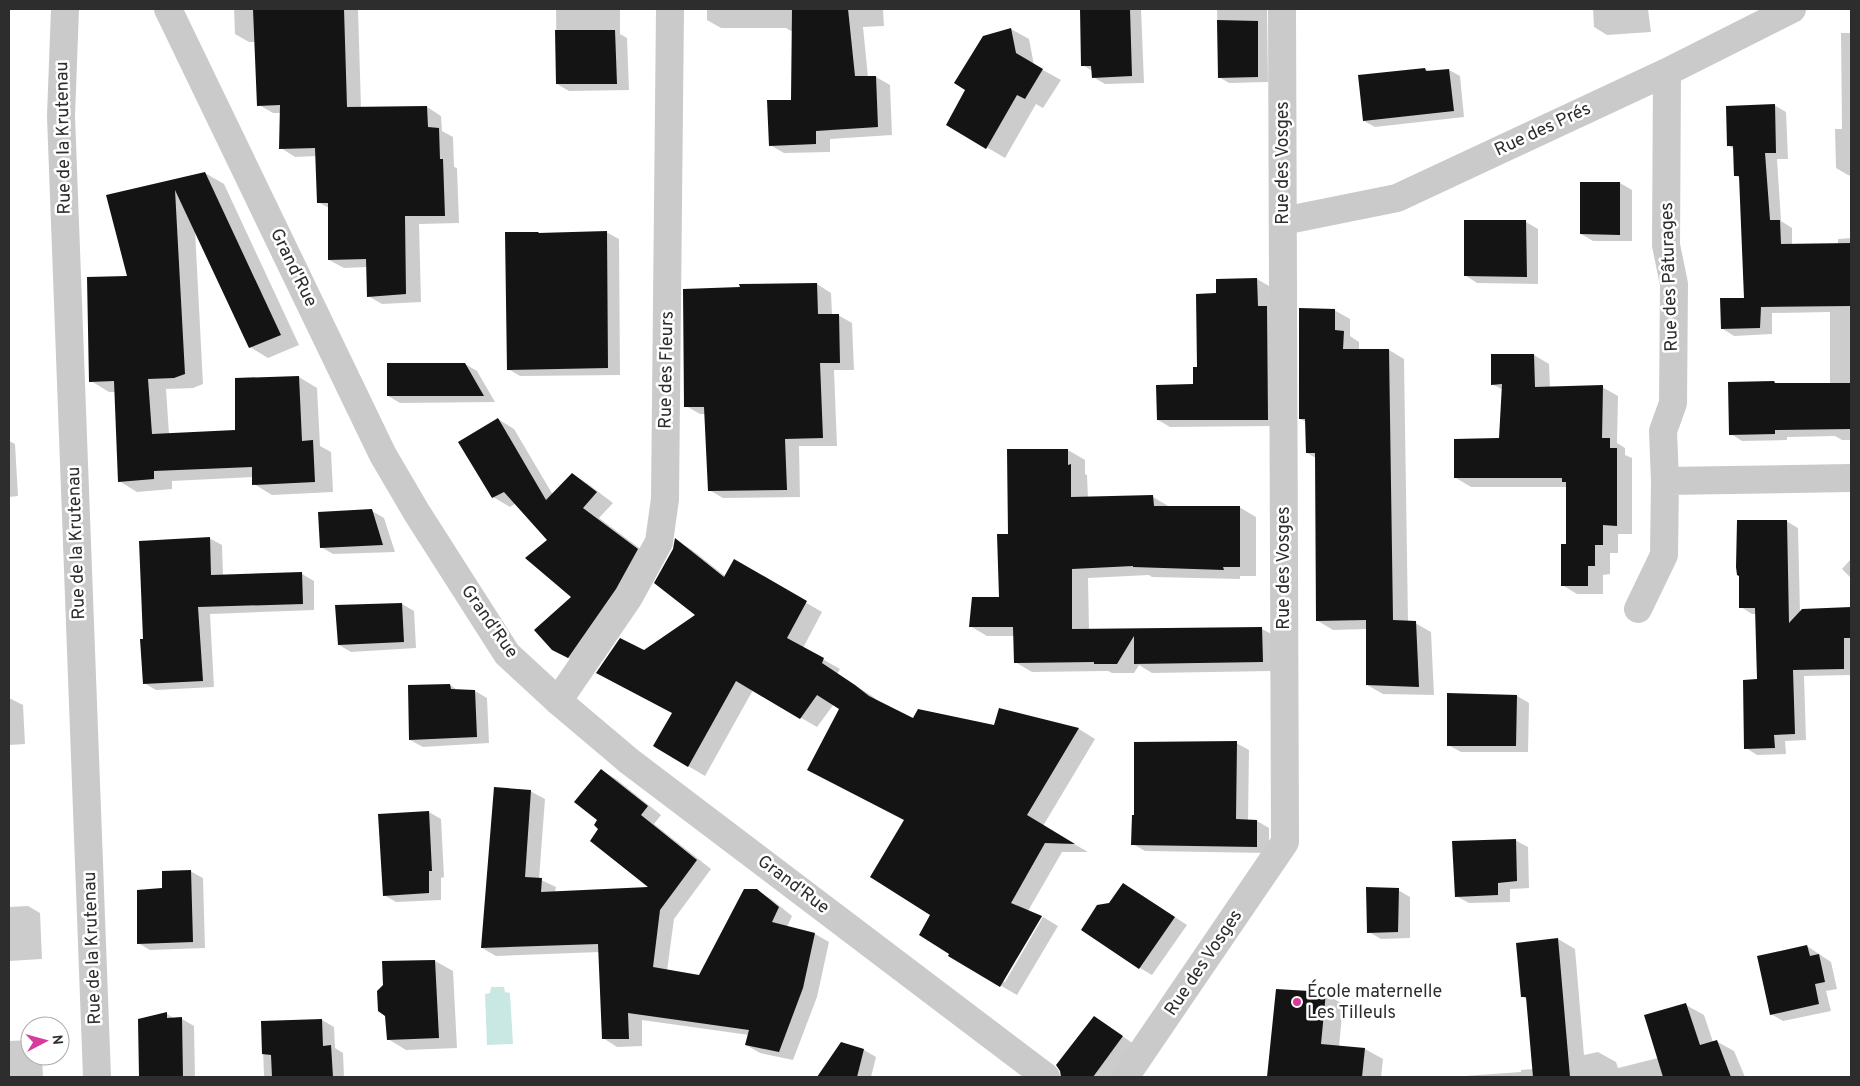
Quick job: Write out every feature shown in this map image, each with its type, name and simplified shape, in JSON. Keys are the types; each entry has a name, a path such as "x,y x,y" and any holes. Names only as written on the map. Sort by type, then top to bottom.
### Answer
{"street":[{"name":"Rue de la Krutenau","path":"65,9 61,116 98,1077"},
{"name":"Grand'Rue","path":"168,9 383,455 416,514 507,654 558,701 629,761 1046,1077"},
{"name":"Rue des Fleurs","path":"558,701 629,597 659,542 665,499 670,9"},
{"name":"Rue des Vosges","path":"1126,1077 1285,842 1282,9"},
{"name":"Rue des Prés","path":"1283,221 1397,198 1667,72 1792,9"},
{"name":"Rue des Pâturages","path":"1638,609 1664,555 1665,481 1663,431 1673,404 1674,284 1666,245 1667,72"},
{"path":"1665,481 1851,478"}],"water":[{"path":"491,987 504,987 505,992 510,993 513,1044 487,1045 485,994 490,993"}],"building":[{"path":"253,9 344,9 347,107 427,106 428,127 439,128 440,159 443,159 445,216 405,216 406,294 367,297 366,259 328,260 328,203 317,203 315,148 279,149 280,105 257,106"},
{"path":"792,9 848,9 855,76 876,76 878,127 816,131 816,144 769,146 767,100 791,100"},
{"path":"1080,9 1130,9 1132,76 1092,78 1091,66 1081,66"},
{"path":"1217,20 1258,21 1258,77 1218,78"},
{"path":"1011,28 1016,53 1043,69 1025,99 1017,95 986,149 946,125 965,90 954,83 983,36"},
{"path":"555,30 615,30 617,84 556,84"},
{"path":"1425,68 1426,71 1449,69 1454,111 1363,121 1358,75"},
{"path":"1775,104 1776,153 1765,153 1770,220 1780,220 1781,244 1851,243 1851,306 1761,307 1760,328 1721,329 1720,298 1744,298 1739,176 1734,176 1733,146 1727,146 1726,106"},
{"path":"205,172 281,335 249,348 175,190 185,374 174,378 148,379 152,434 235,430 235,378 299,376 302,441 313,440 315,482 252,485 252,467 154,471 154,479 118,482 114,381 89,382 87,277 127,276 106,195"},
{"path":"1580,182 1620,182 1620,235 1580,234"},
{"path":"1464,220 1526,220 1527,277 1464,276"},
{"path":"607,231 608,368 507,370 505,232"},
{"path":"1257,278 1258,306 1267,306 1268,420 1157,420 1156,385 1193,384 1193,367 1197,367 1196,294 1216,293 1216,279"},
{"path":"817,283 818,314 839,314 840,363 820,363 823,438 785,439 787,490 708,491 704,407 684,407 683,289 740,287 739,284"},
{"path":"1299,308 1335,309 1335,330 1344,331 1343,349 1389,349 1393,620 1416,621 1419,687 1366,685 1366,620 1316,621 1315,453 1306,453 1305,419 1299,419"},
{"path":"1491,354 1534,354 1535,387 1603,385 1602,438 1610,438 1610,448 1617,448 1617,526 1603,525 1603,545 1595,545 1595,566 1588,566 1588,586 1561,586 1561,544 1566,544 1566,482 1562,482 1562,478 1454,478 1454,439 1499,438 1502,384 1491,385"},
{"path":"387,363 465,363 484,396 387,396"},
{"path":"1774,381 1775,383 1851,383 1851,429 1775,430 1775,434 1729,435 1728,382"},
{"path":"498,418 546,500 572,473 597,492 583,508 638,549 616,589 568,658 552,650 534,630 571,597 525,558 547,540 504,492 492,498 458,442"},
{"path":"1007,449 1068,449 1068,465 1071,464 1071,497 1153,495 1154,506 1240,506 1240,567 1223,567 1224,570 1133,566 1072,569 1072,629 1262,627 1263,662 1134,664 1134,636 1117,664 1094,664 1094,662 1014,663 1013,627 969,627 972,597 999,597 997,534 1008,534"},
{"path":"372,509 383,545 320,548 318,512"},
{"path":"1737,520 1787,520 1789,623 1802,609 1851,607 1851,638 1844,638 1844,669 1793,670 1795,734 1774,735 1775,748 1744,749 1743,680 1757,679 1755,608 1739,608 1739,576 1737,575 1736,567"},
{"path":"210,537 211,575 302,572 303,604 198,607 203,681 143,684 140,639 143,639 139,541"},
{"path":"675,538 724,577 734,559 807,601 787,638 824,658 822,663 869,696 913,718 918,709 994,725 999,708 1079,728 1027,815 1075,844 1045,843 1011,903 1042,916 1000,987 948,956 949,954 919,935 930,915 870,877 904,820 807,770 839,709 817,695 800,719 736,681 688,767 653,746 672,713 596,673 620,638 644,650 695,615 654,583 673,549"},
{"path":"402,603 404,642 338,645 335,605"},
{"path":"450,684 451,689 475,690 477,737 409,740 408,685"},
{"path":"1447,693 1517,695 1516,746 1447,746"},
{"path":"1237,741 1236,819 1257,820 1257,847 1131,845 1132,815 1134,815 1134,742"},
{"path":"601,769 648,806 641,815 697,860 660,910 653,967 699,975 744,889 757,889 779,907 772,922 815,933 803,988 779,1052 745,1045 749,1030 628,1013 629,1039 602,1039 598,944 481,948 494,787 531,790 525,877 542,878 541,892 648,887 590,841 598,829 594,825 597,820 574,802"},
{"path":"429,811 432,871 429,871 429,893 383,896 378,814"},
{"path":"1516,839 1517,881 1498,883 1498,895 1455,897 1452,841"},
{"path":"191,870 193,942 137,944 137,890 162,888 162,871"},
{"path":"1123,883 1175,917 1139,969 1081,930 1097,905 1109,903"},
{"path":"1366,887 1399,888 1398,932 1367,933"},
{"path":"1558,938 1570,1077 1533,1077 1526,997 1521,997 1516,943"},
{"path":"1807,945 1810,956 1819,954 1825,982 1815,984 1819,1004 1770,1015 1757,956"},
{"path":"435,960 439,1038 387,1040 385,1016 378,1011 377,991 383,985 382,961"},
{"path":"1276,989 1326,992 1321,1044 1365,1048 1362,1077 1267,1077"},
{"path":"1686,1003 1700,1045 1717,1040 1731,1077 1663,1077 1644,1015"},
{"path":"167,1012 167,1018 182,1017 183,1077 139,1077 138,1019"},
{"path":"1094,1016 1123,1036 1093,1077 1061,1077 1056,1065"},
{"path":"322,1019 323,1046 331,1045 333,1077 272,1077 271,1055 262,1054 261,1021"},
{"path":"841,1042 864,1049 857,1077 817,1077"}],"place":[{"name":"École maternelle Les Tilleuls","path":"1297,1002"}]}
